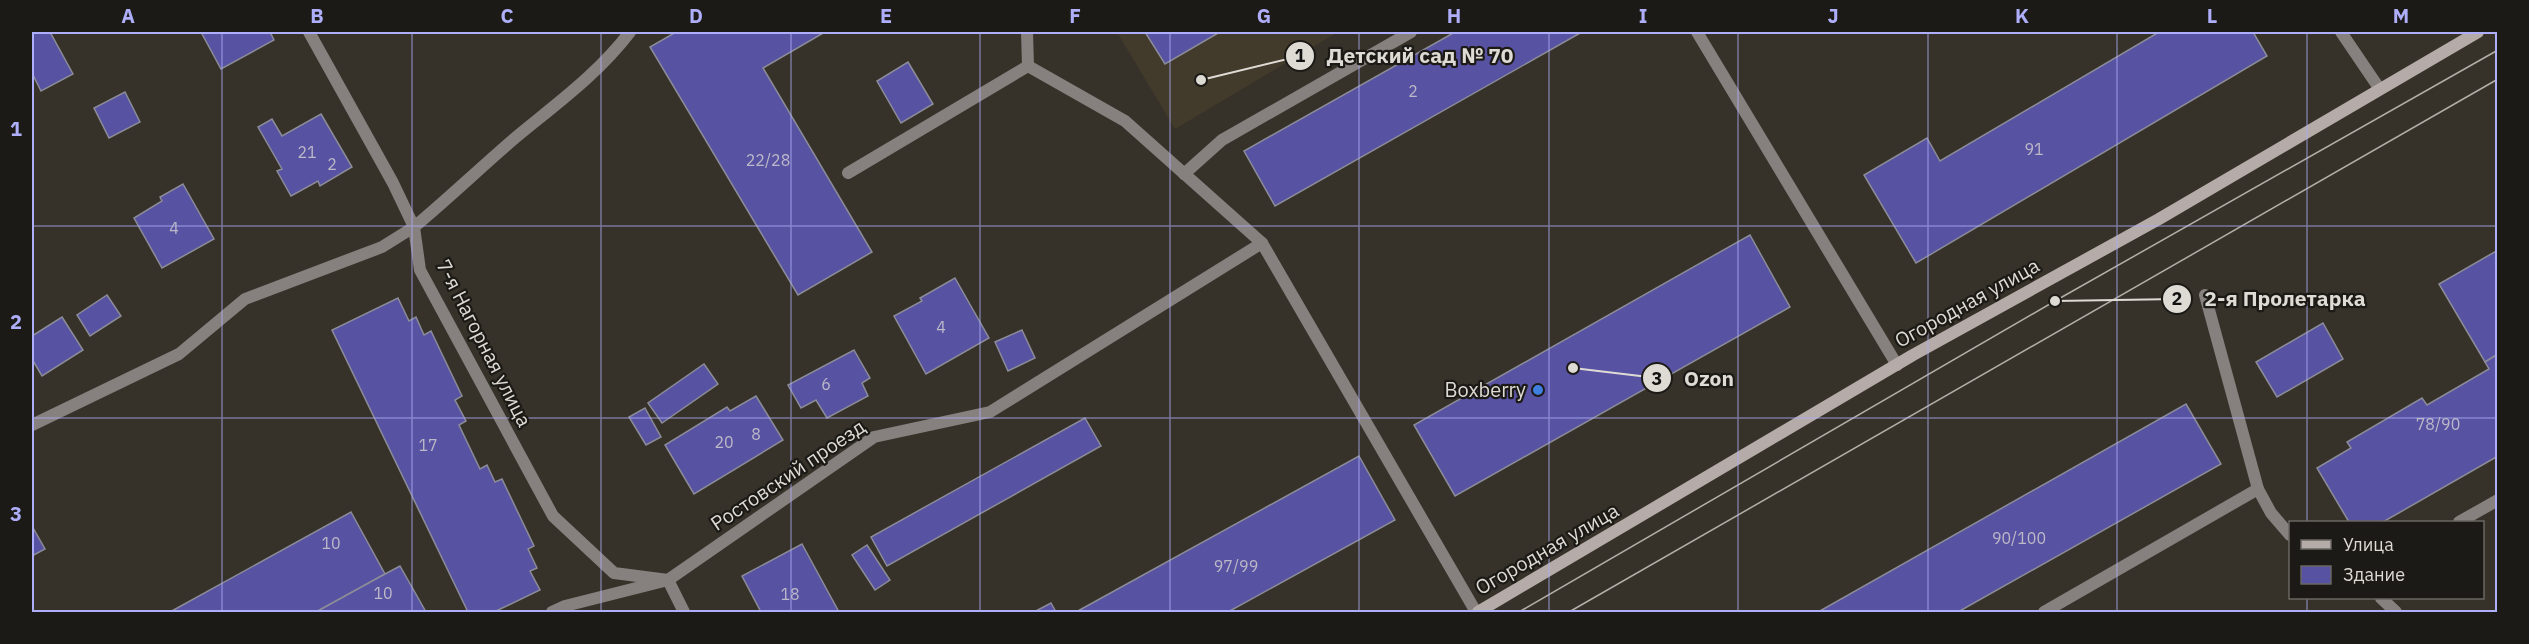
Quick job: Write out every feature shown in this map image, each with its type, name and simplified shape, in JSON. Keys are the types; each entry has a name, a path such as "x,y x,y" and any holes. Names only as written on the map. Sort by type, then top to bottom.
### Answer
{"street":[{"name":"7-я Нагорная улица","path":"309,32 393,183 414,226 420,270 553,516 614,573 668,580"},
{"path":"32,425 179,354 245,299 382,248 414,226 515,138 559,105 618,47 630,32"},
{"path":"1027,32 1028,66"},
{"path":"1184,174 1222,140 1410,32"},
{"path":"1697,32 1897,365"},
{"path":"2341,32 2379,88"},
{"name":"Огородная улица","path":"1477,612 1897,365 2159,219 2478,32"},
{"path":"848,173 1028,66"},
{"path":"1028,66 1125,121 1262,243 1477,612"},
{"name":"Ростовский проезд","path":"552,612 565,606 668,580 874,437 990,412 1262,243"},
{"path":"2205,295 2258,489 2271,513 2289,534"},
{"path":"2044,612 2258,489"},
{"path":"2461,521 2498,500"},
{"path":"668,580 684,612"},
{"path":"2383,599 2396,612"}],"shaded area":[{"path":"1117,32 1338,32 1175,129"}],"building":[{"path":"32,32 50,32 73,74 41,91 32,73"},
{"path":"201,32 270,32 274,40 221,69"},
{"path":"676,32 825,32 763,68 872,252 798,295 650,47"},
{"path":"1145,32 1220,32 1165,64"},
{"path":"1455,32 1582,32 1275,206 1244,151"},
{"path":"2159,32 2253,32 2267,56 1916,263 1864,175 1927,138 1940,161"},
{"path":"908,62 933,104 901,123 877,81"},
{"path":"125,92 140,122 109,138 94,108"},
{"path":"321,114 352,167 320,186 318,181 291,196 277,171 282,169 258,127 272,119 282,136"},
{"path":"183,184 214,239 162,268 134,218 162,201 160,197"},
{"path":"1750,235 1790,307 1455,496 1414,425"},
{"path":"2498,250 2498,354 2485,362 2439,284"},
{"path":"955,278 989,338 926,374 894,316 922,301 920,298"},
{"path":"107,295 121,316 90,336 77,315"},
{"path":"398,298 409,321 416,317 424,335 431,331 462,396 455,400 466,421 459,425 480,469 487,465 495,482 502,479 534,546 528,549 537,568 530,571 540,590 494,612 468,612 332,330"},
{"path":"62,317 83,350 42,376 32,359 32,336"},
{"path":"2323,323 2343,359 2277,397 2256,362"},
{"path":"1022,330 1035,358 1008,371 995,342"},
{"path":"854,350 870,378 862,383 868,396 827,418 816,400 801,408 788,385"},
{"path":"2498,354 2498,456 2385,521 2348,521 2317,468 2351,448 2347,442 2422,398 2427,405 2489,369 2485,362"},
{"path":"704,364 718,384 662,423 648,403"},
{"path":"756,396 783,440 694,494 665,445 727,407 730,411"},
{"path":"2186,404 2221,464 1958,612 1818,612"},
{"path":"645,408 661,437 646,445 629,417"},
{"path":"1085,418 1101,446 887,566 871,537"},
{"path":"1359,456 1395,520 1228,612 1076,612"},
{"path":"351,512 385,574 316,612 170,612"},
{"path":"32,526 45,549 32,556"},
{"path":"802,544 839,612 761,612 742,576"},
{"path":"867,545 890,580 875,590 852,555"},
{"path":"400,566 426,612 316,612 385,574"},
{"path":"1051,603 1056,612 1034,612"}],"tram line":[{"path":"1519,612 2055,301 2498,50"},
{"path":"1569,612 2498,79"}],"place":[{"name":"Детский сад № 70","path":"1201,80"},
{"name":"2-я Пролетарка","path":"2055,301"},
{"name":"Ozon","path":"1573,368"},
{"name":"Boxberry","path":"1538,390"}]}
